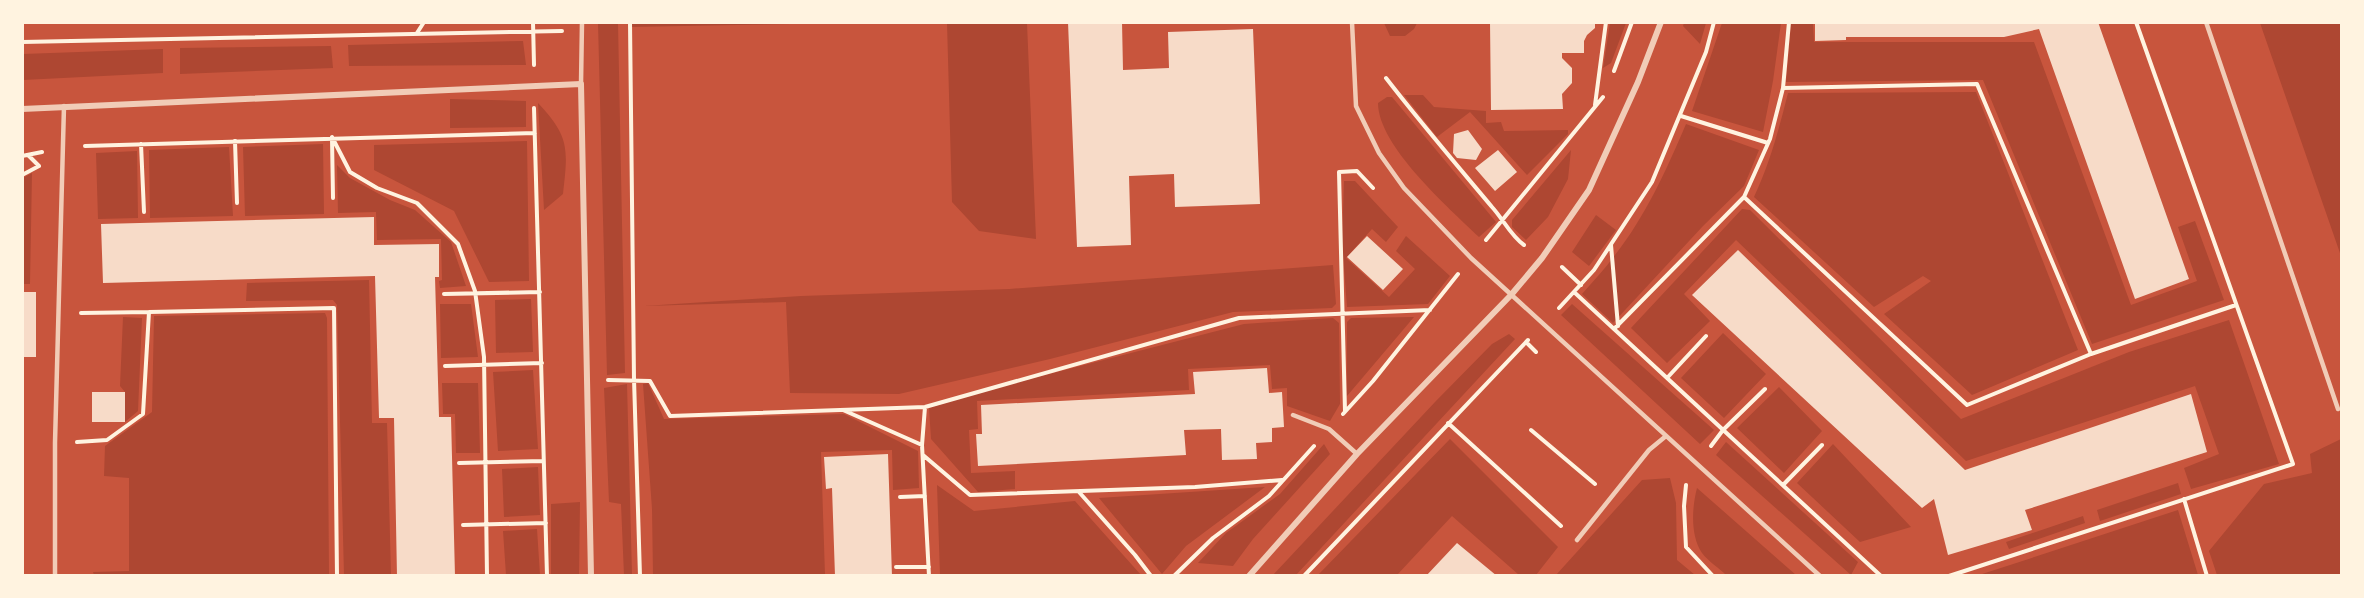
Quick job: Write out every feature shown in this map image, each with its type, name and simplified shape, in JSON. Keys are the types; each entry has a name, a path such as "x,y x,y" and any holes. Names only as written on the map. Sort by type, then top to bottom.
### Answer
{"street":[{"path":"1249,576 1358,454 1511,295 1542,258 1589,190 1638,82 1661,22"},
{"path":"22,109 581,84 591,576"}],"lane":[{"path":"581,84 582,22"},
{"path":"1352,22 1356,106 1379,153 1404,188 1471,258 1820,576"},
{"path":"2206,22 2338,409"},
{"path":"56,576 55,443 64,106"},
{"path":"1293,415 1329,429 1358,454"},
{"path":"1577,540 1649,450 1666,436"}],"path":[{"path":"417,34 424,22"},
{"path":"533,22 547,576"},
{"path":"630,22 634,379 640,576"},
{"path":"1595,107 1606,22"},
{"path":"1613,73 1632,22"},
{"path":"1616,328 1744,197 1768,143 1783,88 1788,22"},
{"path":"1949,576 2293,464 2136,22"},
{"path":"22,42 582,31"},
{"path":"1386,78 1413,114 1503,219 1516,240 1542,258 1563,268 1581,285"},
{"path":"1783,88 1977,84 2091,354"},
{"path":"1174,576 1213,538 1269,496 1373,381 1606,93"},
{"path":"1681,116 1768,143"},
{"path":"22,156 63,147 332,137 394,138 535,133"},
{"path":"332,137 333,198"},
{"path":"332,137 350,172 377,188 417,203 458,244 476,294 484,365 487,576"},
{"path":"235,141 237,203"},
{"path":"141,144 144,212"},
{"path":"22,175 39,166 28,155"},
{"path":"1345,412 1340,172 1358,171 1374,189"},
{"path":"1744,197 1967,405 2091,354 2236,305"},
{"path":"1611,244 1616,328"},
{"path":"1448,267 1457,276"},
{"path":"444,294 540,292"},
{"path":"1574,292 1616,328 1666,378 1881,576"},
{"path":"58,313 334,308 337,576"},
{"path":"587,381 634,379 650,381 670,416 925,406 1239,318 1430,310"},
{"path":"55,443 107,440 143,414 149,312"},
{"path":"1666,378 1707,336"},
{"path":"445,366 542,363"},
{"path":"1723,430 1765,389"},
{"path":"925,406 922,446 929,576"},
{"path":"842,409 922,446"},
{"path":"1448,423 1577,540"},
{"path":"1531,430 1611,497"},
{"path":"1782,485 1822,445"},
{"path":"923,455 970,495 1195,488 1283,480"},
{"path":"459,463 544,461"},
{"path":"1687,482 1684,506 1686,547 1713,576"},
{"path":"1078,492 1151,576"},
{"path":"900,497 925,496"},
{"path":"2184,499 2206,576"},
{"path":"463,525 546,523"},
{"path":"896,567 929,567"}],"shaded area":[{"path":"630,22 791,22 791,24 630,27"},
{"path":"598,23 618,23 625,373 607,375"},
{"path":"947,23 1027,23 1036,239 979,231 952,202"},
{"path":"1384,23 1417,23 1414,29 1405,36 1390,36"},
{"path":"1610,23 1626,23 1611,63 1603,68"},
{"path":"1684,23 1706,23 1700,44 1683,26"},
{"path":"1722,23 1781,23 1763,132 1692,111"},
{"path":"1791,23 1813,23 1814,42 2034,42 2131,305 2197,281 2178,227 2195,221 2224,300 2092,344 1983,80 1786,82"},
{"path":"2260,23 2341,23 2341,256"},
{"path":"523,41 526,65 349,66 348,45"},
{"path":"331,46 333,68 180,74 180,48"},
{"path":"163,49 163,73 23,80 23,54"},
{"path":"1976,92 2078,350 1972,395 1884,314 1931,281 1923,276 1874,307 1754,197 1778,133 1788,93"},
{"path":"1404,95 1423,95 1434,107 1486,111 1486,123 1501,122 1504,131 1568,130 1568,134 1527,175 1470,112 1437,137"},
{"path":"1387,97 1392,97 1496,222 1479,237 1434,193 1402,157 1381,120 1378,103"},
{"path":"450,99 526,101 526,127 450,128"},
{"path":"538,103 556,125 566,154 563,194 544,210"},
{"path":"1686,124 1759,150 1744,186 1703,226 1613,323 1582,294 1611,260 1646,209"},
{"path":"527,141 529,281 489,282 454,211 374,170 374,145"},
{"path":"323,144 324,214 245,216 243,147"},
{"path":"229,147 233,216 150,218 149,150"},
{"path":"1571,150 1568,179 1548,217 1526,240 1512,227 1512,220"},
{"path":"137,151 138,218 98,219 96,153"},
{"path":"337,165 350,178 390,200 415,210 451,242 466,286 440,288 439,281 442,280 441,239 377,240 376,212 338,213"},
{"path":"32,173 30,284 23,284 23,178"},
{"path":"1344,181 1355,181 1398,227 1386,242 1372,229 1346,258 1389,297 1415,269 1396,251 1406,236 1450,276 1428,304 1347,307 1342,242"},
{"path":"1742,209 1750,210 1961,419 2129,352 2229,320 2279,464 2191,489 2184,468 2219,454 2195,386 1966,461 1736,240 1684,294 1710,321 1667,363 1631,328"},
{"path":"1596,215 1616,230 1589,266 1572,252"},
{"path":"1333,265 1336,304 1332,308 1233,312 1050,359 899,394 790,393 786,302 644,306 801,296 1009,289"},
{"path":"369,280 372,423 387,423 391,575 344,575 337,305 333,300 246,301 247,283"},
{"path":"531,299 533,352 496,353 495,300"},
{"path":"440,304 471,304 478,357 441,358"},
{"path":"1572,304 1714,430 1700,444 1561,315"},
{"path":"325,313 327,318 329,575 94,575 93,572 129,571 129,478 104,476 105,446 152,412 154,316"},
{"path":"123,317 142,318 138,411 125,422 125,392 120,386"},
{"path":"1414,317 1347,396 1347,322 1351,318"},
{"path":"1333,318 1339,323 1340,404 1330,421 1287,406 1287,388 1272,389 1270,365 1188,369 1189,390 977,401 978,429 969,430 971,473 1015,471 1015,489 978,492 931,439 929,408 983,391 1244,324"},
{"path":"1723,333 1766,374 1724,418 1681,378"},
{"path":"1509,334 1515,339 1296,575 1273,575 1435,402 1492,344"},
{"path":"533,370 538,449 498,451 493,372"},
{"path":"442,383 478,383 480,453 456,453 455,414 443,414"},
{"path":"648,383 664,419 844,414 918,451 919,488 893,490 892,450 821,452 825,575 653,575 652,509 643,384"},
{"path":"627,384 632,576 624,575 621,504 609,502 604,388"},
{"path":"1779,387 1822,431 1784,473 1737,428"},
{"path":"1450,439 1558,547 1536,575 1519,575 1452,516 1397,575 1318,575"},
{"path":"2341,439 2341,575 2217,575 2209,551 2264,484 2312,473 2310,454"},
{"path":"1726,442 1858,562 1851,575 1716,455"},
{"path":"1324,444 1330,454 1253,539 1233,566 1198,563 1226,533 1280,494"},
{"path":"1833,444 1911,527 1860,542 1797,483"},
{"path":"538,467 540,515 504,517 502,469"},
{"path":"1670,478 1676,503 1677,560 1695,575 1556,575 1642,480"},
{"path":"2178,483 2181,494 2100,521 2097,510"},
{"path":"937,485 974,511 1075,501 1141,575 940,575"},
{"path":"1265,487 1186,546 1162,574 1099,498"},
{"path":"1697,488 1796,575 1726,575 1710,562 1702,553 1695,538 1693,512"},
{"path":"580,502 579,575 551,575 551,504"},
{"path":"2178,510 2198,575 1979,575 2007,566"},
{"path":"2083,516 2085,523 2009,549 2006,542"},
{"path":"537,529 540,575 506,575 503,531"}],"building":[{"path":"1068,22 1122,22 1123,70 1169,68 1168,32 1253,29 1260,204 1175,207 1174,174 1129,176 1131,245 1077,247"},
{"path":"1490,22 1595,22 1595,28 1584,41 1584,53 1562,53 1562,58 1572,68 1572,83 1562,94 1563,109 1491,110"},
{"path":"1815,22 2098,22 2189,279 2135,299 2039,29 2004,37 1846,37 1846,40 1815,41"},
{"path":"1468,130 1482,149 1476,160 1457,158 1453,153 1454,134"},
{"path":"1498,150 1517,172 1495,191 1475,168"},
{"path":"374,217 374,245 439,244 439,277 435,277 439,417 451,417 455,576 397,576 394,418 379,418 375,276 103,283 101,224"},
{"path":"1367,236 1403,269 1383,290 1347,257"},
{"path":"1738,250 1965,470 2191,394 2207,452 2025,510 2032,530 1948,555 1934,499 1922,508 1692,295"},
{"path":"22,292 36,292 36,357 22,357"},
{"path":"1267,368 1269,393 1282,392 1284,427 1272,428 1272,442 1256,443 1257,459 1222,460 1221,429 1184,430 1186,455 978,466 976,434 982,434 981,405 1195,394 1193,372"},
{"path":"92,392 125,392 125,422 92,422"},
{"path":"888,454 892,576 835,576 832,488 826,489 824,457"},
{"path":"1457,543 1497,576 1426,576"}]}
